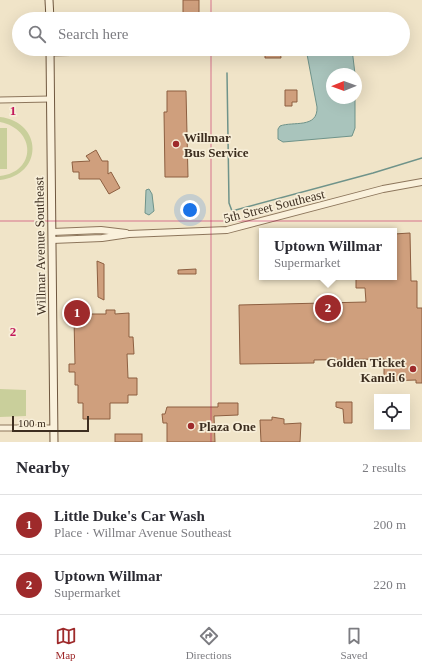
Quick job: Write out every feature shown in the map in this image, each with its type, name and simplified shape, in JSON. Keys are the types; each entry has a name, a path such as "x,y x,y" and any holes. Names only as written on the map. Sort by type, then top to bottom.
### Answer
{"main road":[{"path":"49,0 50,12"},
{"name":"Willmar Avenue Southeast","path":"50,56 54,442"}],"street":[{"path":"0,100 50,99"},
{"name":"5th Street Southeast","path":"52,240 102,238 129,234 232,229 394,186 422,182"},
{"name":"5th Street Southeast","path":"52,232 101,230 129,234"},
{"path":"0,428 54,428"}],"green space":[{"path":"0,117 14,121 24,128 30,138 33,148 31,159 25,169 14,176 0,180 0,176 12,173 21,167 26,159 27,150 26,141 20,133 12,126 0,122"},
{"path":"0,128 7,128 7,169 0,169"},
{"path":"0,389 26,390 26,416 0,417"}],"water":[{"path":"307,56 353,56 354,68 326,68 326,104 355,104 355,128 352,136 283,142 278,139 278,129 280,126 304,123 313,119 316,114 317,107"},
{"path":"149,189 152,194 154,211 149,215 145,213 146,190"}],"building":[{"path":"183,0 199,0 199,12 183,12"},
{"path":"265,56 281,56 281,58 265,58"},
{"path":"285,90 297,90 297,102 292,102 292,106 285,106"},
{"name":"Willmar Bus Service","path":"167,91 186,91 188,177 165,177 164,112 167,112"},
{"path":"96,150 102,161 108,161 108,174 111,172 120,188 109,194 100,179 79,179 79,172 73,172 72,162 90,161 86,156"},
{"path":"410,233 411,281 417,281 417,308 422,308 422,383 416,383 416,380 384,381 384,359 314,360 314,363 240,364 239,305 366,302 365,288 356,288 356,280 397,280 397,234"},
{"path":"97,261 104,264 104,300 98,297"},
{"path":"196,269 196,274 178,274 178,270"},
{"path":"74,308 86,308 86,314 106,314 106,310 115,310 115,314 129,313 129,337 133,337 134,354 127,354 128,378 137,378 137,395 128,395 128,403 110,403 110,419 83,419 83,403 78,403 78,385 75,385 75,372 69,372 69,364 75,364 74,319 68,319 68,313 74,313"},
{"path":"336,402 352,402 352,423 344,423 343,409 336,407"},
{"name":"Plaza One","path":"218,403 238,403 238,415 214,416 215,442 167,442 167,423 163,423 162,414 165,414 167,407 218,407"},
{"path":"272,417 284,419 284,424 301,423 300,442 261,442 260,420 272,420"},
{"path":"115,434 142,434 142,442 115,442"}],"waterway":[{"path":"227,73 229,203 232,211 373,173 422,158"}],"place":[{"name":"Willmar Bus Service","path":"176,144"},
{"name":"Uptown Willmar","path":"328,308"},
{"name":"Little Duke's Car Wash","path":"77,313"},
{"name":"Golden Ticket Kandi 6","path":"413,369"},
{"name":"Plaza One","path":"191,426"}]}
